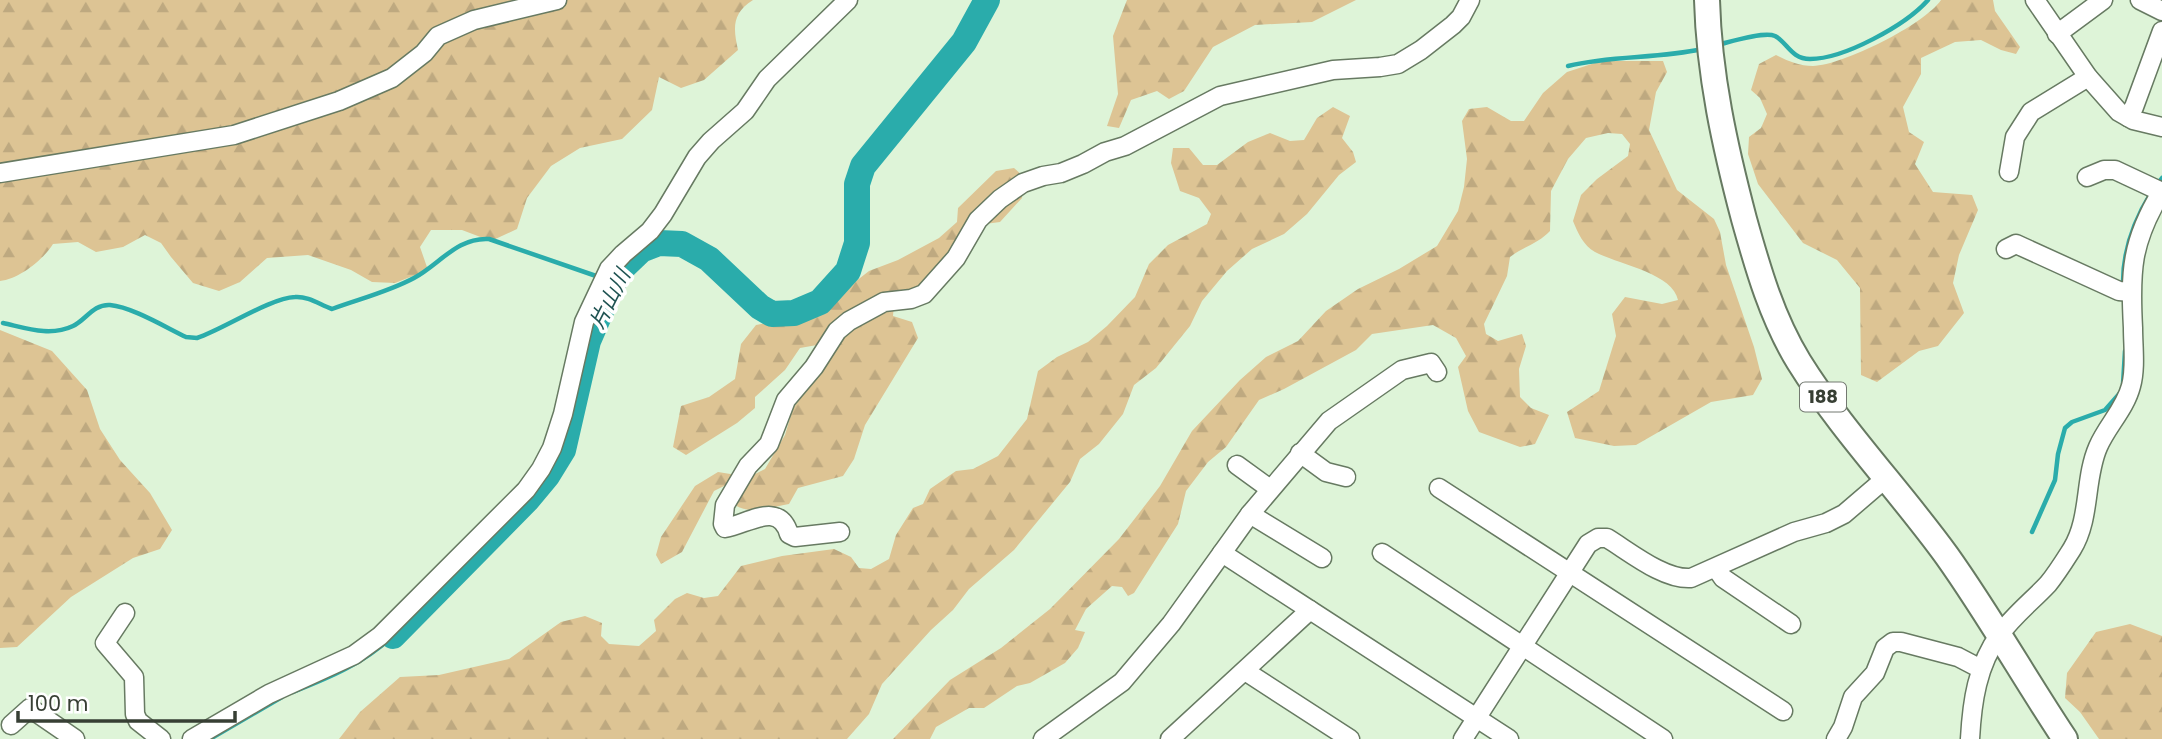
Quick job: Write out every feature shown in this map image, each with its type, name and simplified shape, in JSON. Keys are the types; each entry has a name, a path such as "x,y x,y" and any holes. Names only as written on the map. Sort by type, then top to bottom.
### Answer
{"highway":[{"name":"188","path":"1707,0 1708,38 1716,100 1731,170 1774,315 1799,362 1834,413 1946,556 2000,634 2028,684 2065,739"}],"street":[{"path":"0,173 234,135 339,101 392,78 424,52 438,36 474,20 557,0"},
{"path":"192,739 269,694 355,655 380,636 526,490 552,448 563,414 584,321 609,269 650,231 697,157 711,141 745,111 767,79 848,0"},
{"path":"840,532 795,537 789,534 786,524 780,518 771,516 750,519 725,528 723,514 748,466 769,444 786,400 814,367 837,331 849,321 884,302 911,299 924,294 956,258 978,220 1000,199 1023,183 1061,173 1105,152 1125,146 1220,96 1333,70 1380,68 1398,64 1421,50 1461,18 1470,0"},
{"path":"2035,0 2088,77 2119,112 2162,127"},
{"path":"2057,34 2103,0"},
{"path":"2140,0 2162,11"},
{"path":"2128,117 2162,31"},
{"path":"2009,172 2015,137 2031,112 2088,77"},
{"path":"1970,739 1974,693 1980,669 2000,634 2050,581 2074,546 2084,517 2090,475 2098,448 2132,385 2132,265 2151,210 2162,192 2115,170 2105,170 2087,177"},
{"path":"2006,249 2015,244 2119,292 2131,292"},
{"path":"1043,739 1122,682 1171,624 1250,514 1329,421 1402,370 1431,363 1437,372"},
{"path":"1300,453 1325,471 1346,477"},
{"path":"1237,466 1270,489"},
{"path":"1462,739 1588,544 1598,538 1607,538 1666,574 1691,579 1794,532 1826,523 1844,514 1886,478"},
{"path":"1439,488 1783,711"},
{"path":"1250,514 1322,558"},
{"path":"1222,553 1509,739"},
{"path":"1382,553 1664,739"},
{"path":"1716,568 1723,578 1791,624"},
{"path":"1179,736 1310,610"},
{"path":"125,613 105,643 134,677 135,714 138,721 161,739"},
{"path":"1836,739 1853,697 1875,673 1885,648 1893,642 1958,657 1980,669"},
{"path":"1245,671 1350,739"},
{"path":"11,725 30,708 75,739"}],"green space":[{"path":"0,0 753,0 741,10 736,22 738,50 704,80 681,88 659,77 652,110 622,139 580,148 551,166 527,198 517,229 491,241 462,230 431,230 420,247 428,270 395,283 372,282 351,270 308,255 267,258 240,282 219,291 193,283 161,243 145,235 123,247 96,252 78,242 53,244 30,268 15,277 0,281"},
{"path":"1127,0 1356,0 1312,22 1255,25 1213,47 1184,91 1169,99 1157,91 1131,100 1119,128 1107,126 1118,94 1113,36"},
{"path":"1941,0 1993,0 1995,11 2020,47 2016,54 1981,40 1955,42 1921,58 1921,74 1903,107 1909,132 1924,142 1915,164 1933,192 1972,195 1978,210 1959,255 1953,283 1964,313 1938,346 1919,351 1877,382 1861,375 1860,288 1837,260 1803,243 1758,184 1748,154 1749,137 1761,128 1767,114 1760,98 1751,90 1759,64 1776,55 1808,66 1843,59 1901,32 1932,10"},
{"path":"1601,61 1663,61 1667,72 1656,92 1649,130 1677,190 1714,219 1720,232 1726,265 1762,379 1753,395 1711,402 1636,445 1614,446 1575,438 1567,412 1599,391 1616,336 1612,314 1625,297 1662,304 1678,300 1666,283 1643,270 1595,252 1579,234 1573,221 1581,195 1628,156 1630,144 1622,134 1608,133 1586,138 1568,159 1551,191 1550,231 1510,257 1507,276 1484,324 1486,334 1498,341 1522,334 1526,346 1519,369 1520,397 1531,408 1549,415 1535,444 1520,447 1479,432 1468,411 1458,367 1466,356 1456,338 1433,325 1372,334 1356,350 1259,400 1226,447 1208,462 1186,491 1178,524 1134,593 1128,596 1122,587 1112,586 1086,609 1075,630 1085,632 1078,648 1065,663 1030,683 1017,686 984,708 969,708 936,727 930,739 893,739 950,680 1001,648 1050,609 1119,539 1160,486 1192,431 1240,380 1266,357 1298,341 1326,311 1358,289 1437,246 1458,211 1464,187 1467,159 1462,121 1469,109 1487,107 1511,121 1524,121 1543,93 1567,72"},
{"path":"1333,107 1350,116 1342,138 1353,152 1356,162 1339,175 1307,214 1284,234 1252,249 1227,271 1202,301 1190,326 1156,368 1134,385 1123,414 1099,444 1080,459 1070,482 1014,550 969,589 953,610 882,684 869,714 847,739 339,739 360,712 400,677 439,675 509,659 561,622 585,616 602,623 601,636 609,644 639,646 656,631 654,620 675,599 687,593 704,598 718,596 741,566 782,556 834,549 851,557 859,568 871,569 889,559 896,535 913,508 923,504 930,489 956,471 973,469 998,456 1027,419 1038,371 1057,357 1088,342 1107,326 1135,297 1149,264 1168,245 1207,224 1211,214 1199,198 1180,191 1171,163 1173,148 1189,148 1203,165 1217,165 1248,142 1270,133 1290,141 1304,140 1317,118"},
{"path":"1014,168 1024,177 1022,198 1000,222 985,224 960,239 917,289 895,293 893,316 912,322 918,338 865,425 854,459 843,476 798,488 789,504 761,509 747,509 735,505 738,493 724,486 714,491 682,552 661,564 656,555 661,537 695,486 718,472 749,477 765,469 785,435 793,408 827,365 831,354 817,345 800,348 785,370 755,397 755,408 737,423 686,455 673,447 681,406 709,397 735,379 741,344 756,325 814,314 869,271 898,260 939,238 957,222 958,208 996,171"},
{"path":"0,330 52,351 87,390 100,429 120,460 150,493 172,530 160,549 133,558 71,597 17,647 0,648"},
{"path":"2130,624 2162,636 2162,739 2099,739 2080,712 2065,698 2067,673 2096,632"}],"waterway":[{"name":"片山川","path":"393,636 527,500 547,476 563,450 588,341 618,272 641,250 659,243 682,244 709,259 760,307 772,314 794,313 820,302 848,271 857,243 857,184 863,166 964,42 987,0"},
{"path":"1717,45 1770,35 1775,36 1798,56 1810,59 1824,57 1874,39 1905,20 1928,0"},
{"path":"1568,66 1702,49"},
{"path":"2156,186 2162,178"},
{"path":"2123,287 2124,262 2130,238 2151,193"},
{"path":"3,323 56,331 73,326 99,307 110,305 138,313 186,337 197,338 285,299 305,298 332,309 414,278 467,242 489,239 599,277"},
{"path":"2123,384 2125,351"},
{"path":"2032,532 2055,480 2065,428 2072,422 2105,410 2120,393"},
{"name":"片山川","path":"293,692 346,669 393,636"},
{"name":"片山川","path":"210,739 282,697"}]}
